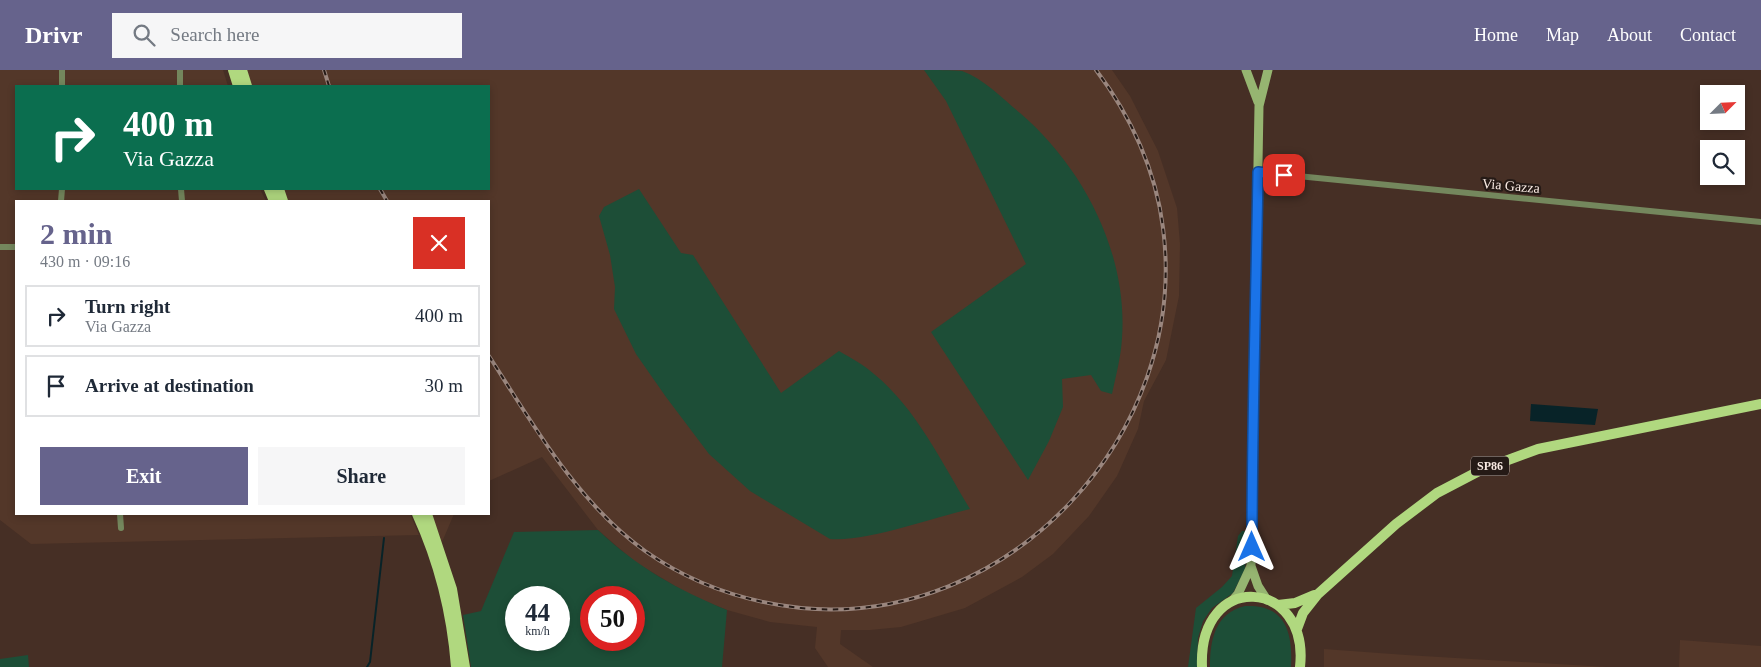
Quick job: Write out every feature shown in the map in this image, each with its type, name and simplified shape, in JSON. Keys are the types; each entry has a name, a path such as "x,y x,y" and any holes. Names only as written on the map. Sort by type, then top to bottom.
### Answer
{"main road":[{"path":"233,70 238,85"},
{"path":"242,70 247,85"},
{"path":"1246,70 1258,106"},
{"path":"1267,600 1258,586 1251,566 1258,106 1268,70"},
{"path":"1701,416 1761,399"},
{"name":"SP86","path":"1297,629 1302,613 1318,594 1415,509 1437,493 1481,470 1538,449 1761,404"},
{"path":"1701,416 1761,411"},
{"path":"417,515 442,583 453,633 456,667"},
{"path":"427,515 452,589 465,667"},
{"path":"1202,667 1203,643 1209,622 1223,606 1232,601 1238,594 1251,566"},
{"name":"SP86","path":"1278,605 1295,603 1318,594"},
{"path":"1232,601 1254,598 1267,600 1278,605 1292,620 1297,629 1300,667"}],"street":[{"path":"62,70 62,85"},
{"path":"180,70 180,85"},
{"name":"Via Gazza","path":"1258,172 1370,185 1761,222"},
{"path":"0,247 15,247"},
{"path":"120,515 121,528"}],"shaded area":[{"path":"0,70 223,70 228,85 15,85 15,190 260,190 266,200 15,200 15,515 410,515 419,535 31,544 0,520"},
{"path":"247,70 1112,70 1130,96 1158,151 1177,208 1180,244 1179,296 1166,360 1144,401 1138,429 1117,476 1089,516 1053,554 1022,577 965,608 901,627 841,630 840,644 873,667 828,667 815,648 817,627 770,622 727,610 690,595 635,562 598,530 542,457 490,481 490,200 287,200 283,190 490,190 490,85 251,85"},
{"path":"431,515 454,515 442,542"},
{"path":"1680,640 1761,646 1761,667 1679,667"},
{"path":"1324,649 1406,655 1607,667 1324,667"}],"green space":[{"path":"924,70 962,71 978,79 1020,113 1043,135 1082,186 1097,214 1109,244 1117,275 1122,306 1122,338 1112,394 1101,391 1091,375 1062,379 1063,407 1049,441 1028,480 931,332 1026,264 946,101"},
{"path":"639,189 681,253 693,255 781,393 839,351 857,362 874,374 903,403 927,437 970,509 862,537 830,539 750,491 709,454 636,354 614,309 615,287 610,255 599,216 604,207"},
{"path":"598,530 643,566 675,586 727,610 722,667 471,667 463,615 481,611 514,532"},
{"path":"1242,531 1247,531 1245,569 1233,593 1212,608 1203,621 1198,638 1197,667 1188,667 1196,608 1222,587 1232,576 1238,536"},
{"path":"1245,606 1259,607 1278,615 1288,632 1291,667 1210,667 1211,647 1216,629 1227,615"},
{"path":"28,655 29,667 0,667 0,659"}],"water":[{"path":"1531,404 1598,409 1595,425 1530,421"}],"waterway":[{"path":"367,667 370,662 384,538"}],"railway":[{"path":"324,70 329,85"},
{"path":"490,358 540,436 598,510 645,551 681,573 739,596 801,608 877,606 949,586 1014,551 1070,503 1115,444 1147,377 1164,304 1163,228 1160,207 1148,165 1131,125 1096,70"},
{"path":"381,190 386,200"}],"route":[{"path":"1252,547 1253,347 1257,265 1258,172 1284,175"}]}
